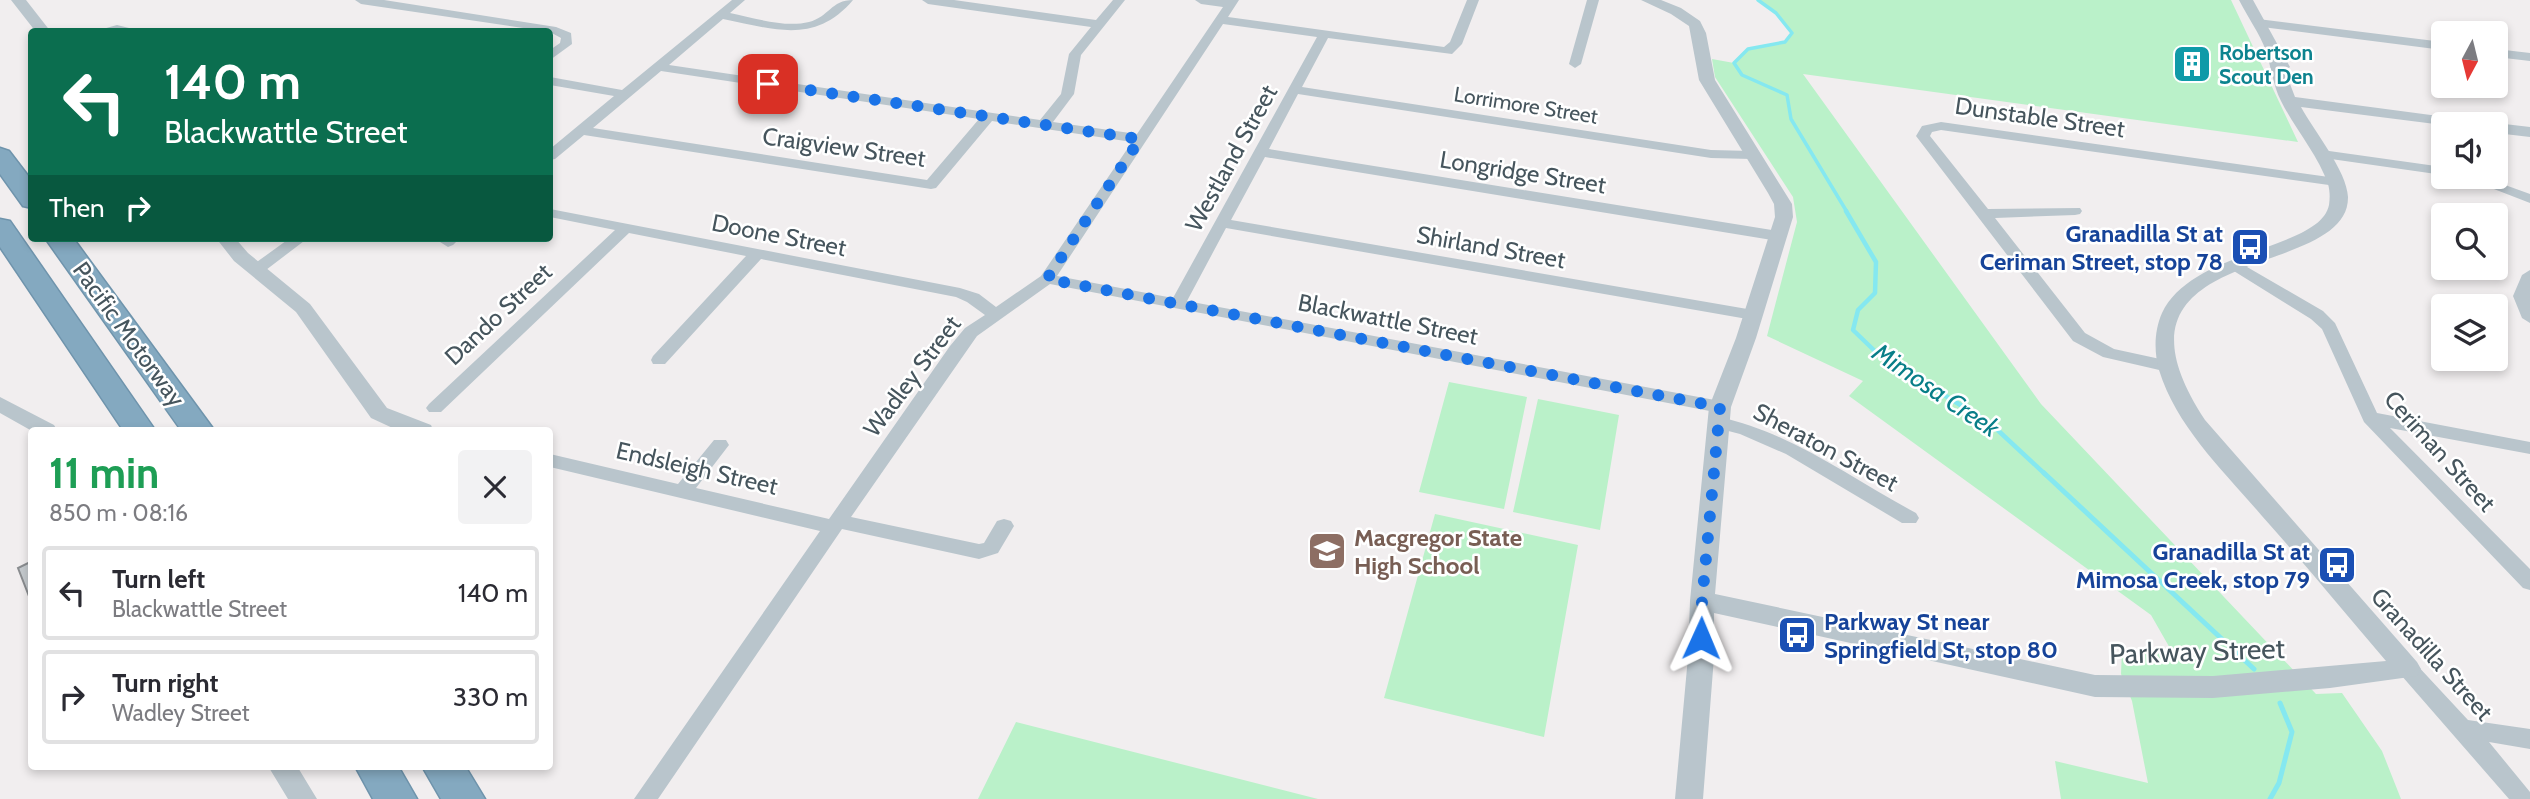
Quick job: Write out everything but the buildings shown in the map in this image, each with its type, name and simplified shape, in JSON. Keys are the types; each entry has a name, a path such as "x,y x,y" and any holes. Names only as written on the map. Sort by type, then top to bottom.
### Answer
{"highway":[{"path":"0,156 28,194"},
{"name":"Pacific Motorway","path":"0,228 137,427"},
{"name":"Pacific Motorway","path":"62,242 196,427"},
{"path":"377,770 396,799"},
{"path":"445,770 464,799"}],"street":[{"path":"18,0 41,28"},
{"path":"361,0 532,28"},
{"path":"553,153 739,0"},
{"path":"721,15 796,27 811,26 820,23 847,0"},
{"path":"928,0 1099,24"},
{"path":"1043,125 1066,96 1071,82 1071,62 1119,0"},
{"path":"1202,0 1232,2"},
{"path":"1221,20 1447,51 1456,44 1474,0"},
{"path":"1575,64 1593,0"},
{"path":"1648,0 1676,11 1695,24 1707,80 1783,204 1784,217 1720,415 1702,601 1701,657 1689,799"},
{"name":"Granadilla Street","path":"2246,0 2274,55 2275,65 2297,102 2336,182 2340,199 2328,226 2304,240 2205,279 2185,294 2171,313 2166,341 2168,366 2184,404 2215,445 2522,799"},
{"name":"Wadley Street","path":"645,799 956,350 971,332 994,314 1021,299 1047,279 1232,2"},
{"path":"2258,23 2431,45"},
{"path":"553,32 567,36 566,44 553,53"},
{"name":"Westland Street","path":"1178,303 1324,35"},
{"path":"2508,56 2527,60"},
{"path":"658,67 1140,139"},
{"path":"553,82 624,94"},
{"name":"Lorrimore Street","path":"1295,90 1711,154 1752,155"},
{"path":"2297,102 2431,119"},
{"name":"Craigview Street","path":"581,130 931,185 988,117"},
{"name":"Dunstable Street","path":"2168,366 2109,353 2078,337 1986,214 1923,136 1927,129 1941,126 2336,182"},
{"path":"2508,129 2530,132"},
{"path":"2321,151 2431,169"},
{"name":"Longridge Street","path":"1261,152 1778,236"},
{"path":"2503,189 2530,199"},
{"path":"1986,214 2075,211"},
{"name":"Doone Street","path":"553,214 960,293 973,298 994,314"},
{"name":"Shirland Street","path":"1222,223 1753,316"},
{"name":"Dando Street","path":"435,408 626,228"},
{"path":"229,242 256,270 303,308 379,413 412,427"},
{"path":"256,270 294,242"},
{"path":"659,360 757,254"},
{"name":"Ceriman Street","path":"2235,265 2316,315 2329,327 2370,418 2530,582"},
{"path":"2530,275 2521,296 2530,318"},
{"name":"Blackwattle Street","path":"1047,279 1178,303 1720,415"},
{"path":"0,404 41,427"},
{"name":"Sheraton Street","path":"1720,415 1822,467 1882,505 1909,518"},
{"path":"2370,418 2530,448"},
{"path":"682,492 720,446"},
{"name":"Endsleigh Street","path":"553,461 682,492 979,552 991,548 1004,526"},
{"name":"Parkway Street","path":"1702,601 2095,686 2139,689 2223,687 2408,669"},
{"path":"2463,729 2530,739"},
{"path":"284,770 303,799"}],"green space":[{"path":"1758,0 2231,0 2298,142 1803,74 2041,404 2316,694 2342,693 2382,751 2401,799 2061,799 2055,761 2148,783 2132,701 2121,674 2122,649 2141,653 2171,650 2151,615 1849,396 1863,381 1767,336 1797,222 1793,197 1715,77 1712,59 1734,63 1748,49 1785,42 1792,33 1776,13"},
{"path":"1449,382 1527,397 1504,509 1419,492"},
{"path":"1538,399 1619,415 1600,530 1513,512"},
{"path":"1435,514 1578,545 1544,737 1384,698"},
{"path":"1016,722 1318,799 978,799"}],"waterway":[{"name":"Mimosa Creek","path":"1758,0 1776,13 1792,33 1785,42 1748,49 1734,63 1742,75 1787,95 1791,119 1847,212"},
{"name":"Mimosa Creek","path":"1846,211 1876,262 1875,293 1858,310 1853,330 1880,356 1990,423 2046,475"},
{"name":"Mimosa Creek","path":"2044,473 2254,669"},
{"name":"Mimosa Creek","path":"2270,799 2279,783 2292,732 2280,703"}],"place":[{"name":"Robertson Scout Den","path":"2192,64"},
{"name":"Granadilla St at Ceriman Street, stop 78","path":"2250,247"},
{"name":"Macgregor State High School","path":"1327,551"},
{"name":"Granadilla St at Mimosa Creek, stop 79","path":"2337,565"},
{"name":"Parkway St near Springfield St, stop 80","path":"1797,635"}],"route":[{"path":"768,84 1140,139 1047,279 1720,407 1701,638"}]}
